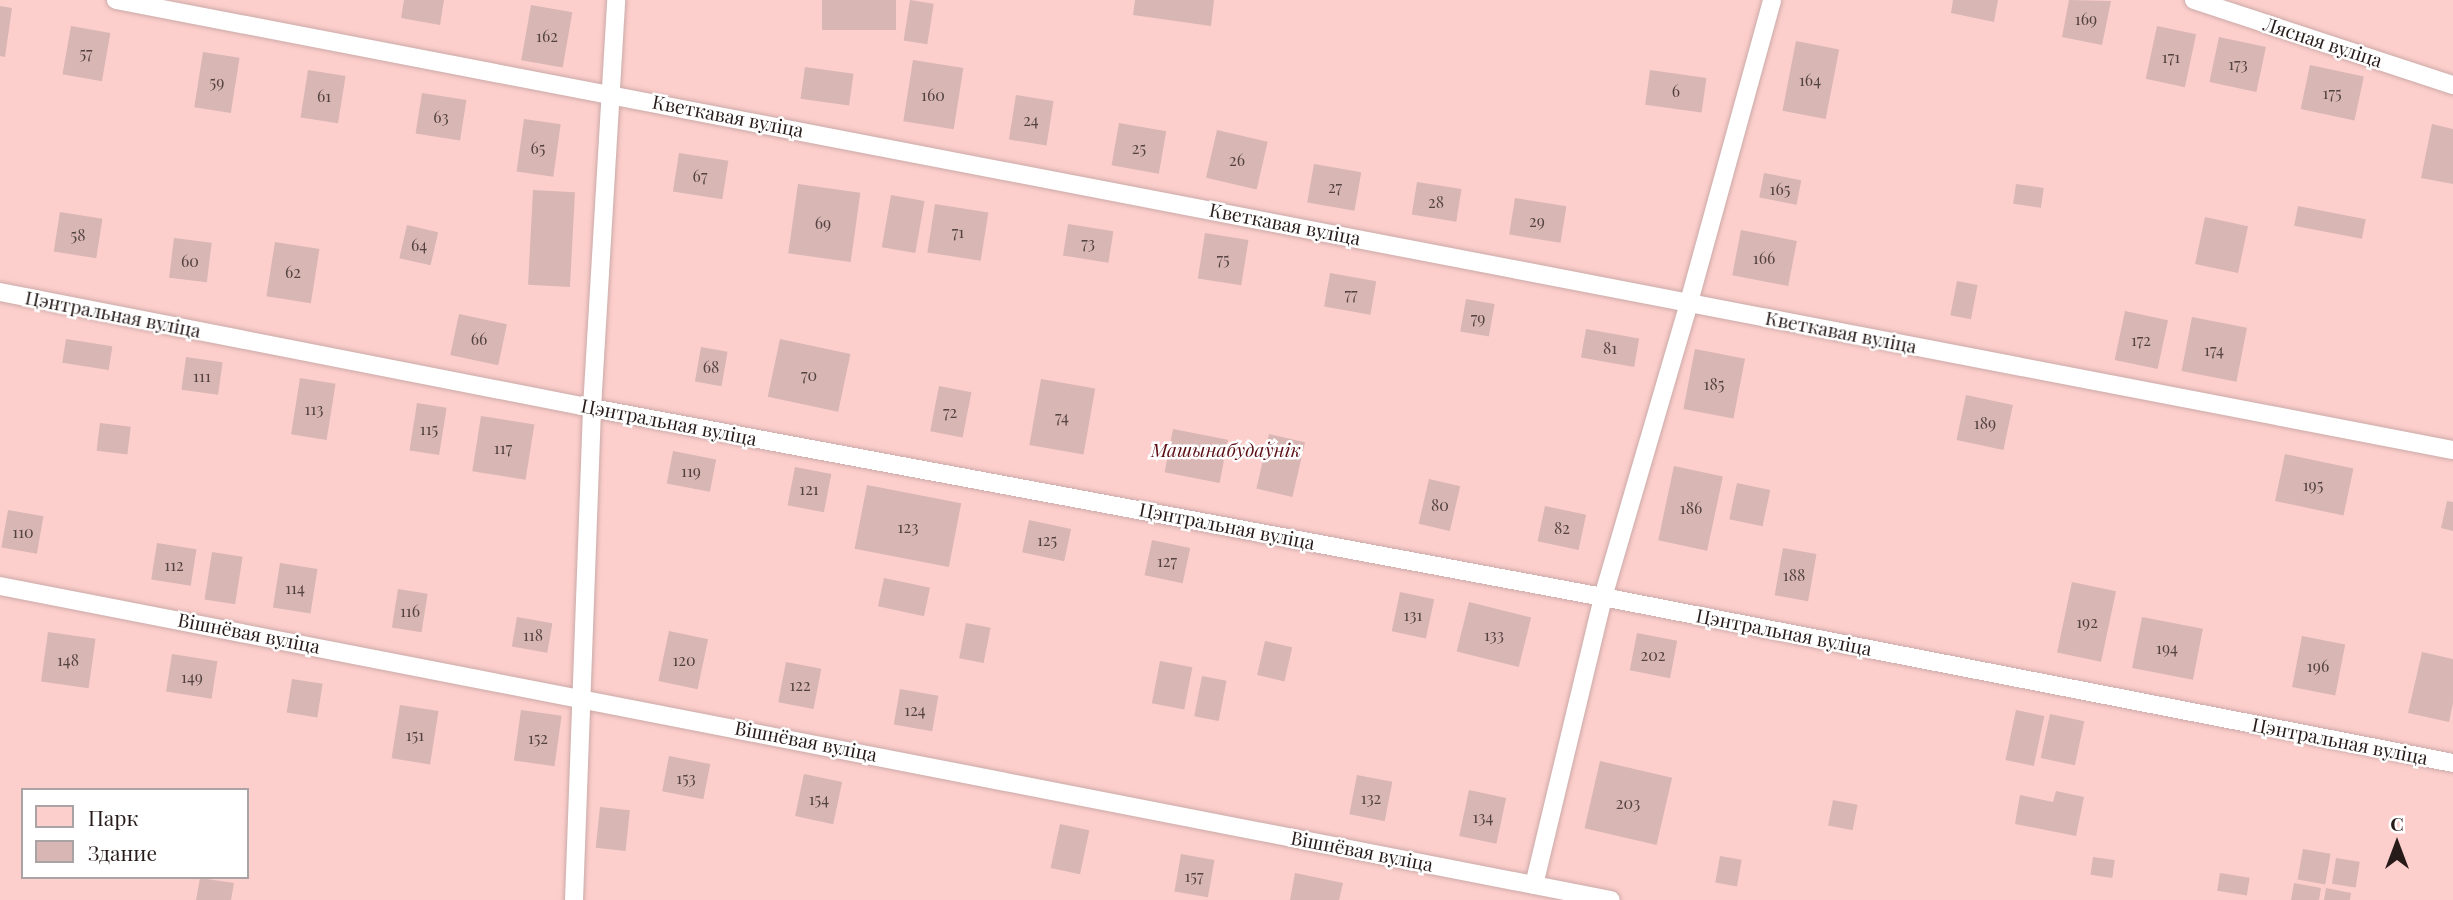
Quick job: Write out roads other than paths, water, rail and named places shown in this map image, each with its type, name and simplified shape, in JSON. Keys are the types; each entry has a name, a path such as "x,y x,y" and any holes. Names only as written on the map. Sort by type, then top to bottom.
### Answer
{"lane":[{"name":"Кветкавая вуліца","path":"116,0 2453,450"},
{"path":"574,900 593,408 616,0"},
{"path":"1534,885 1603,597 1689,302 1772,0"},
{"name":"Лясная вуліца","path":"2194,0 2453,85"},
{"name":"Цэнтральная вуліца","path":"0,292 593,408 1603,597 2453,763"},
{"name":"Вішнёвая вуліца","path":"0,586 583,697 1611,900"}],"park label":[{"name":"Машынабудаўнік","path":"1226,450"}]}
